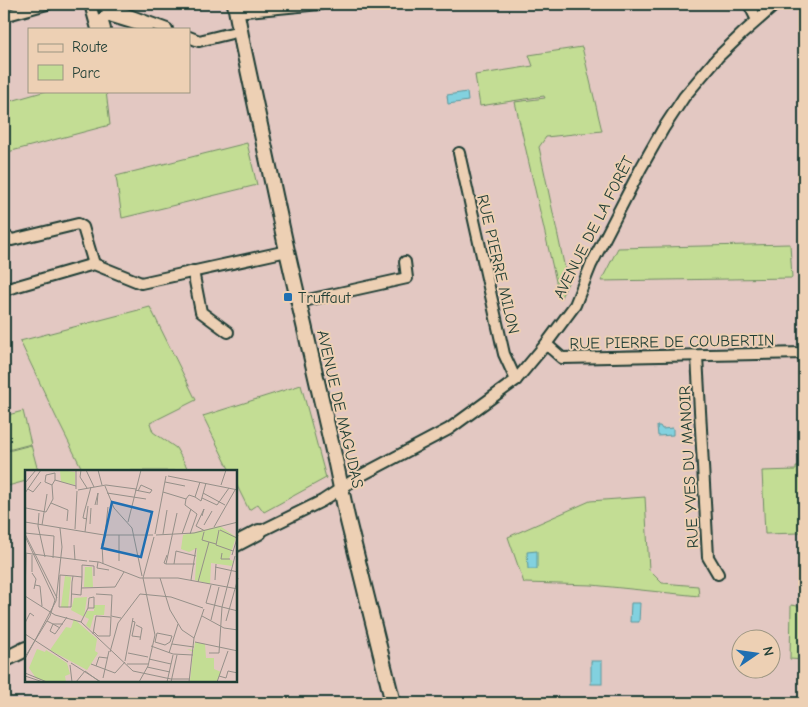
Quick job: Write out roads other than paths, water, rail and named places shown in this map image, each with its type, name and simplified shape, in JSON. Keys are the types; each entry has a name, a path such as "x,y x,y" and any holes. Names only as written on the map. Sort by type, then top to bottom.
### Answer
{"main road":[{"name":"AVENUE DE MAGUDAS","path":"236,8 286,251 347,517 393,703"},
{"name":"AVENUE DE LA FORÊT","path":"238,543 259,532"},
{"path":"4,660 25,650"}],"street":[{"path":"4,16 47,4"},
{"path":"90,4 97,28"},
{"path":"100,4 164,28"},
{"path":"236,8 320,4"},
{"path":"749,4 757,20"},
{"name":"AVENUE DE LA FORÊT","path":"259,532 322,501 360,476 449,429 516,380 575,305 591,264 641,168 684,97 718,57 776,4"},
{"path":"105,28 102,19 106,15 146,28"},
{"path":"190,44 240,32"},
{"path":"190,37 200,41"},
{"name":"RUE PIERRE MILON","path":"459,152 504,354 516,380"},
{"path":"4,235 12,240 78,224 84,227 94,264"},
{"path":"4,290 94,264 140,283 286,251"},
{"path":"299,302 407,278 405,262"},
{"path":"193,271 201,312 228,332"},
{"name":"RUE PIERRE DE COUBERTIN","path":"546,344 562,358 804,353"},
{"name":"RUE YVES DU MANOIR","path":"697,356 708,557 718,574"}],"water":[{"path":"467,92 468,101 448,104 447,95"},
{"path":"657,426 660,426 662,429 673,428 673,435 658,436"},
{"path":"537,551 537,569 528,569 527,552"},
{"path":"631,603 640,603 639,622 630,622"},
{"path":"591,661 602,661 602,684 591,684"}],"place":[{"name":"Truffaut","path":"288,297"}]}
